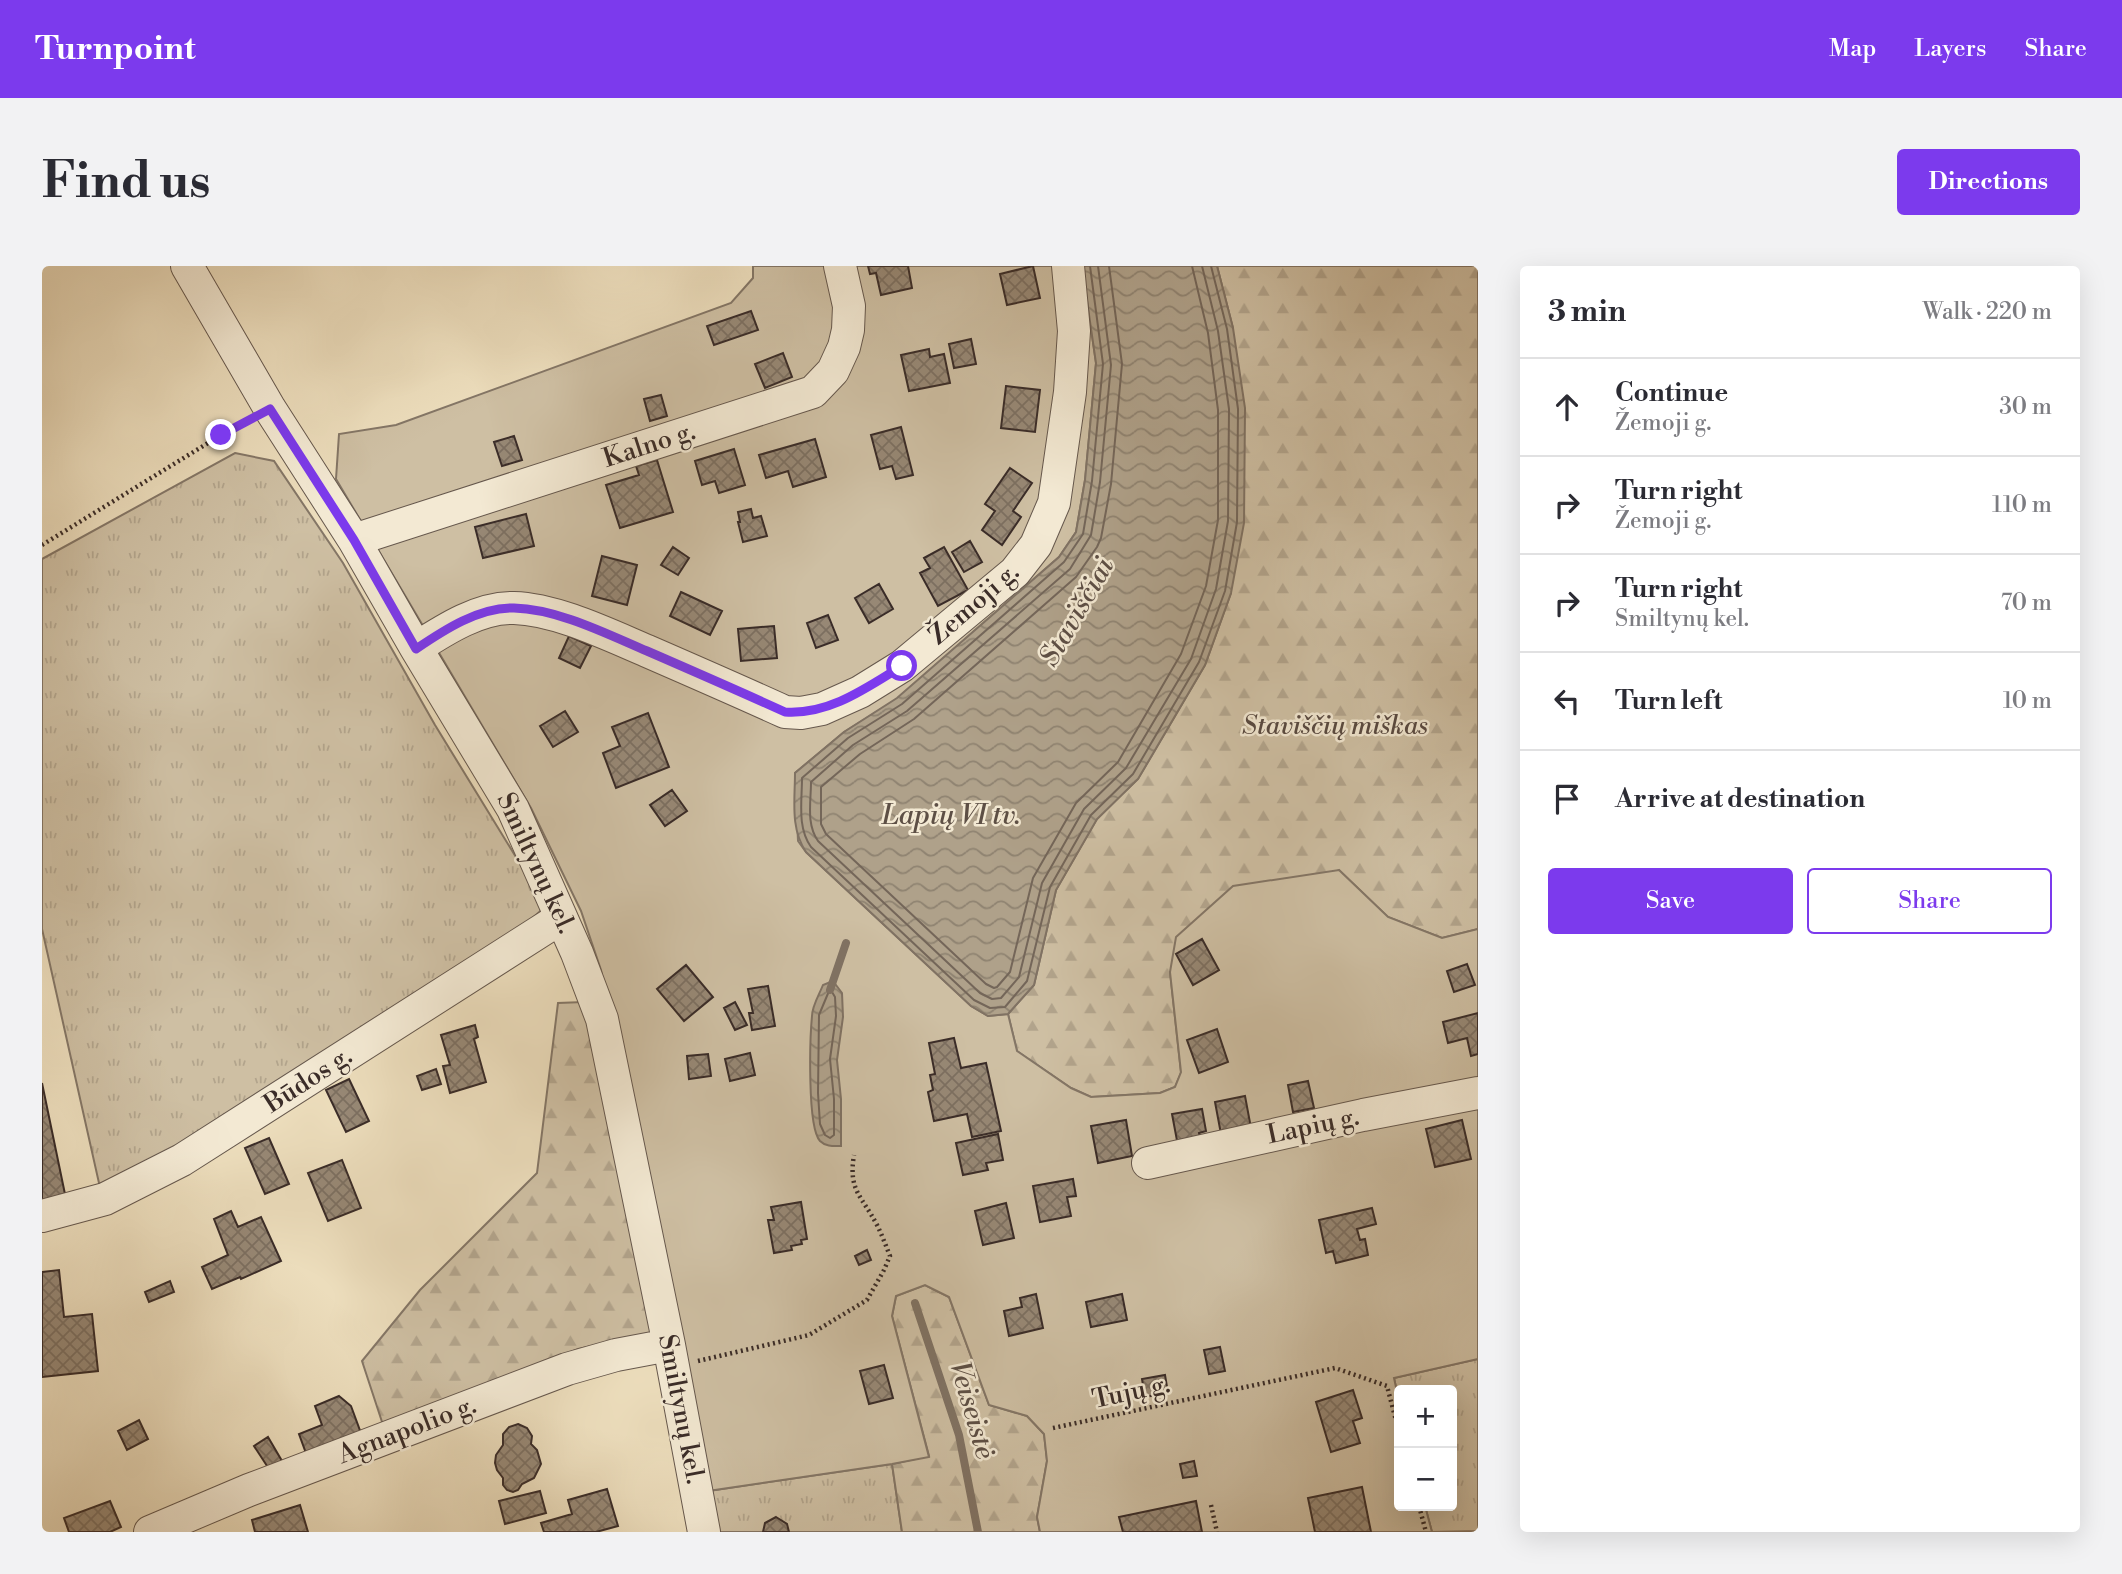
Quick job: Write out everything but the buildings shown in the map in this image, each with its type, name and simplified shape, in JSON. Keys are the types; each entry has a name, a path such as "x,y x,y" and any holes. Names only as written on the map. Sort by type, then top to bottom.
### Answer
{"street":[{"name":"Smiltynų kel.","path":"187,266 270,409 354,540 416,649 513,808 577,953 602,1020 704,1532"},
{"name":"Kalno g.","path":"354,540 813,392 833,372 848,330 849,306 840,266"},
{"name":"Žemoji g.","path":"416,649 467,619 514,608 546,613 600,631 785,712 801,713 822,709 860,692 902,666 1015,572 1036,545 1054,503 1070,392 1074,331 1068,266"},
{"name":"Būdos g.","path":"42,1216 105,1199 183,1160 561,918"},
{"name":"Lapių g.","path":"1148,1163 1363,1115 1478,1093"},
{"name":"Agnapolio g.","path":"150,1532 248,1490 567,1369 616,1355 671,1356"}],"path":[{"path":"42,545 221,435 270,409"},
{"path":"671,1356 809,1335 867,1300 890,1256 877,1225 862,1203 851,1174 854,1155"},
{"name":"Tujų g.","path":"1053,1428 1335,1368 1387,1386 1394,1413"},
{"path":"1211,1505 1217,1532"},
{"path":"1420,1511 1426,1532"}],"green space":[{"path":"753,266 1082,266 1096,363 1085,480 1076,532 1059,557 897,699 844,732 795,773 798,841 806,852 971,1006 988,1016 1008,1014 1017,1051 1071,1088 1091,1097 1160,1093 1175,1087 1181,1072 1170,972 1176,937 1233,886 1339,870 1388,917 1442,938 1478,929 1478,1359 1394,1378 1394,1511 1426,1511 1432,1532 1040,1532 1037,1517 1047,1461 1044,1434 1027,1416 989,1405 949,1297 925,1285 896,1296 892,1316 929,1457 708,1491 601,970 581,911 531,808 336,479 339,434 396,425 731,303 753,278"},
{"name":"Staviščių miškas","path":"1217,266 1478,266 1478,929 1442,938 1388,917 1339,870 1170,972 1181,1073 1175,1087 1160,1093 1091,1097 1071,1088 1017,1051 1008,1014 1034,985 1056,890 1097,819 1138,779 1205,665 1231,593 1233,328"},
{"path":"235,453 274,461 343,563 435,725 546,906 490,956 101,1192 42,929 42,559"},
{"path":"584,1002 661,1331 578,1349 384,1428 362,1361 420,1290 537,1173 558,1003"},
{"path":"925,1285 949,1297 989,1405 1027,1416 1044,1434 1047,1461 1037,1517 1040,1532 902,1532 892,1464 929,1456 892,1316 896,1296"},
{"path":"1478,1359 1478,1531 1432,1532 1426,1511 1457,1511 1457,1385 1396,1385 1394,1378"},
{"path":"892,1464 902,1532 713,1532 708,1491"}],"water":[{"name":"Lapių VI tv.","path":"1082,266 1217,266 1233,328 1245,408 1244,523 1231,593 1205,665 1138,779 1097,819 1056,890 1034,985 1008,1014 988,1016 971,1006 806,852 795,824 795,773 844,732 897,698 1059,557 1076,532 1085,480 1096,363"},
{"path":"833,981 842,993 843,1017 837,1060 841,1099 841,1146 827,1145 820,1141 811,1101 812,1012 823,985"}],"waterway":[{"name":"Veiseistė","path":"830,990 846,943"},
{"name":"Veiseistė","path":"915,1303 959,1435 978,1532"}],"route":[{"path":"221,435 270,409 354,540 416,649 467,619 492,611 514,608 546,613 600,631 785,712 801,713 822,709 860,692 902,666"}],"water label":[{"name":"Staviščiai","path":"1077,612"}]}
